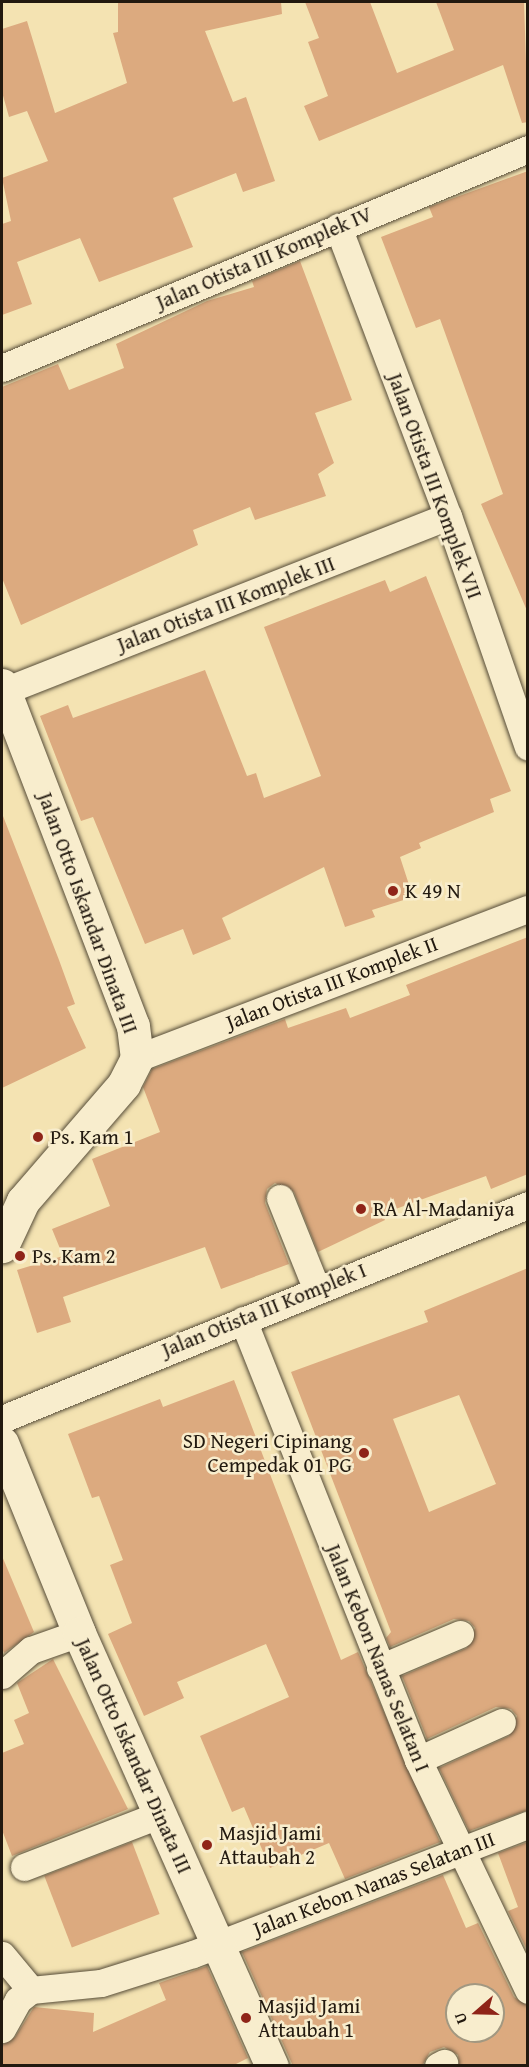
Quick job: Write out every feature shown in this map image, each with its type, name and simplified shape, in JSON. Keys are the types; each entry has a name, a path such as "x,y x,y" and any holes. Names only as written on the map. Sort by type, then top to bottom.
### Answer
{"street":[{"name":"Jalan Otista III Komplek IV","path":"2,368 528,148"},
{"name":"Jalan Otista III Komplek VII","path":"338,227 448,516 528,747"},
{"name":"Jalan Otista III Komplek III","path":"3,688 448,516"},
{"name":"Jalan Otto Iskandar Dinata III","path":"2,1246 23,1201 124,1084 137,1058 134,1026 3,688"},
{"name":"Jalan Otista III Komplek II","path":"137,1058 528,909"},
{"path":"280,1197 317,1290"},
{"name":"Jalan Otista III Komplek I","path":"2,1419 528,1205"},
{"name":"Jalan Kebon Nanas Selatan I","path":"243,1320 418,1760 528,1990"},
{"name":"Jalan Otto Iskandar Dinata III","path":"2,1443 7,1483 79,1633 159,1815 220,1942 272,2066"},
{"path":"2,1675 30,1650 79,1633"},
{"path":"380,1668 460,1634"},
{"path":"418,1760 502,1722"},
{"path":"24,1867 159,1815"},
{"name":"Jalan Kebon Nanas Selatan III","path":"31,1990 101,1983 220,1942 434,1858 461,1854 528,1825"},
{"path":"2,1955 31,1990 18,2000 2,2029"}],"building":[{"path":"118,2 281,2 282,14 205,31 233,102 246,97 275,181 243,192 236,173 173,198 193,247 99,282 80,238 17,262 32,304 2,315 2,224 11,221 2,178 48,161 27,111 9,117 2,92 2,29 27,21 55,113 127,83 113,33 118,32"},
{"path":"305,2 370,2 397,73 454,50 436,2 524,2 528,122 522,123 503,65 319,141 304,106 328,96 308,42 319,38"},
{"path":"528,171 528,613 481,504 503,494 440,319 416,328 381,237 433,217 429,207"},
{"path":"300,261 352,400 315,413 334,463 318,474 326,496 255,520 250,507 193,530 198,545 21,625 2,578 2,387 58,364 69,390 124,368 116,344 207,301 254,287 252,281"},
{"path":"426,576 511,791 490,799 494,812 419,843 421,848 400,857 413,897 372,910 375,917 345,927 324,867 222,918 231,939 193,955 183,929 145,944 93,817 81,821 40,716 68,705 73,718 205,670 247,776 256,773 264,798 321,776 264,627 385,580 390,592"},
{"path":"3,816 75,1004 67,1007 86,1048 2,1088"},
{"path":"528,937 528,1174 491,1189 486,1176 382,1214 385,1220 318,1252 294,1192 275,1183 267,1189 265,1203 289,1264 221,1289 205,1247 63,1297 71,1322 37,1333 17,1270 63,1256 52,1229 110,1206 92,1159 160,1132 143,1087 152,1069 285,1019 288,1028 346,1008 350,1018 410,995 406,985"},
{"path":"528,1268 528,1810 469,1831 439,1768 509,1736 517,1716 511,1709 496,1707 427,1739 402,1676 467,1648 475,1628 469,1621 454,1619 390,1647 386,1638 391,1632 291,1372 428,1322 424,1311","holes":["459,1395 496,1484 429,1512 393,1419"]},
{"path":"234,1380 341,1660 358,1652 440,1842 345,1879 329,1843 270,1868 244,1807 232,1812 200,1736 289,1697 266,1644 177,1682 184,1698 144,1716 108,1634 132,1623 110,1565 123,1560 99,1496 92,1498 68,1434 160,1399 163,1407"},
{"path":"2,1556 34,1632 4,1653 2,1648"},
{"path":"53,1659 128,1809 12,1856 2,1830 2,1753 24,1744 14,1720 29,1713 17,1683"},
{"path":"132,1842 160,1914 72,1948 44,1876"},
{"path":"528,1842 528,1952 508,1911 518,1907 498,1853"},
{"path":"443,1875 466,1928 478,1923 514,1997 528,2006 528,2066 459,2066 458,2055 444,2047 430,2052 422,2066 293,2066 242,1952"},
{"path":"207,1966 248,2058 232,2066 2,2066 2,2045 15,2037 34,2007 94,2013 93,2032 166,2000 159,1983"}],"place":[{"name":"K 49 N","path":"393,891"},
{"name":"Ps. Kam 1","path":"38,1137"},
{"name":"RA Al-Madaniya","path":"361,1209"},
{"name":"Ps. Kam 2","path":"20,1256"},
{"name":"SD Negeri Cipinang Cempedak 01 PG","path":"364,1453"},
{"name":"Masjid Jami Attaubah 2","path":"207,1845"},
{"name":"Masjid Jami Attaubah 1","path":"246,2018"}]}
